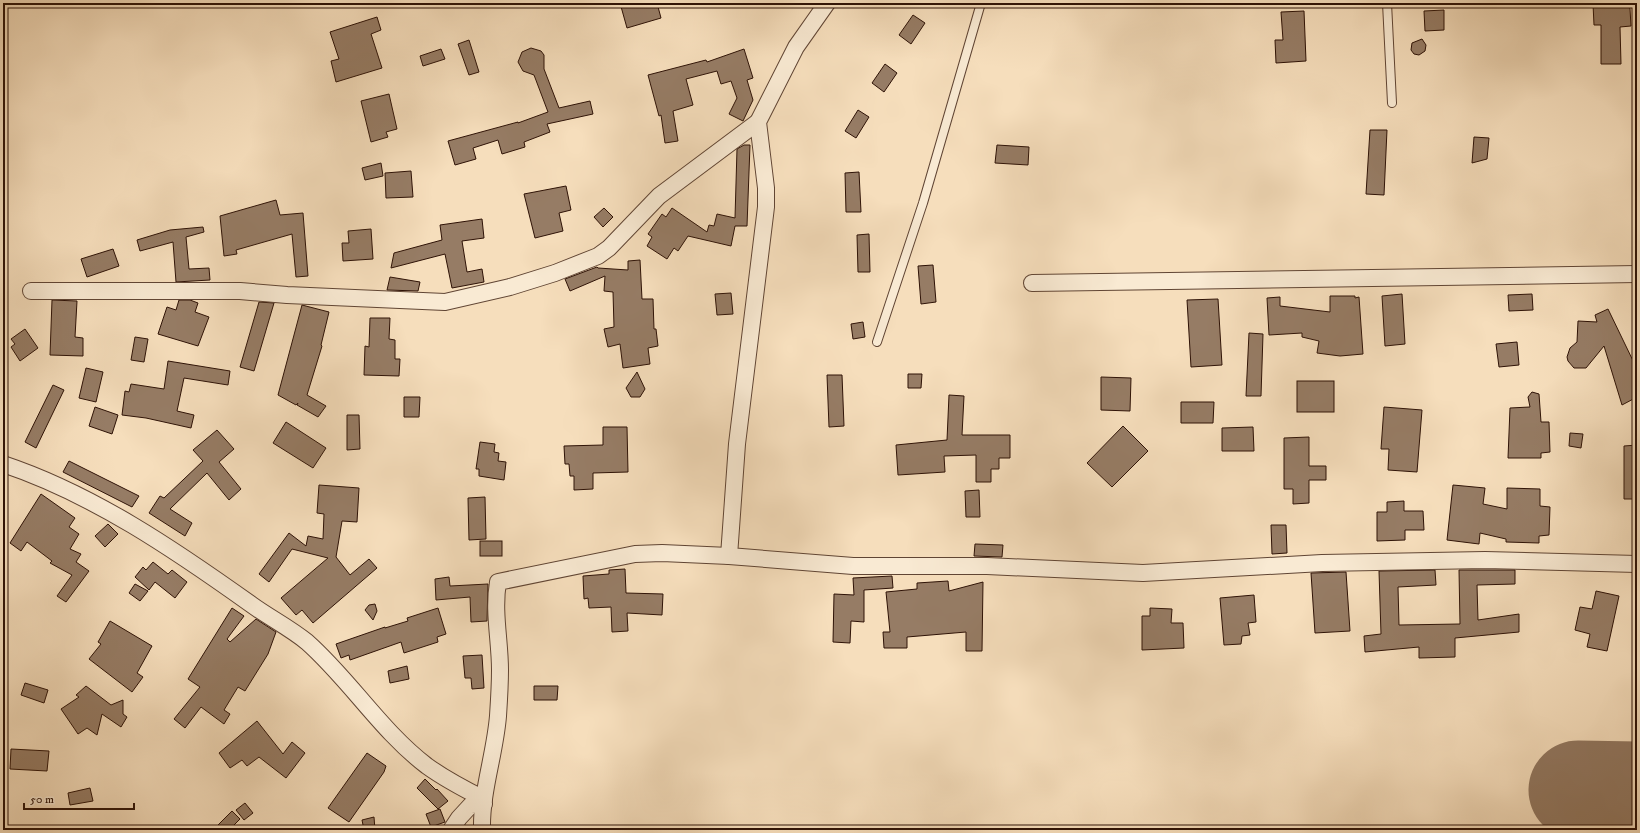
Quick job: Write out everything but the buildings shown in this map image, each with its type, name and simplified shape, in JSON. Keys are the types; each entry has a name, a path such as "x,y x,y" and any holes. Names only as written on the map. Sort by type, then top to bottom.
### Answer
{"street":[{"path":"31,291 240,291 287,295 445,302 510,287 548,275 598,256 609,248 659,196 758,122 796,47 827,3"},
{"path":"729,556 737,444 766,207 766,188 758,122"},
{"path":"1032,283 1637,274"},
{"path":"3,464 77,494 98,506 208,574 290,630 321,657 379,720 425,765 450,782 484,801"},
{"path":"482,830 484,801 495,744 498,716 500,670 495,600 498,582 635,554 729,556 853,566 987,566 1144,573 1322,563 1485,560 1637,564"},
{"path":"451,830 459,818 471,805 484,801"}],"lane":[{"path":"877,342 923,203 981,3"},
{"path":"1387,3 1392,103"}],"runway":[{"path":"1578,790 1637,791"}]}
